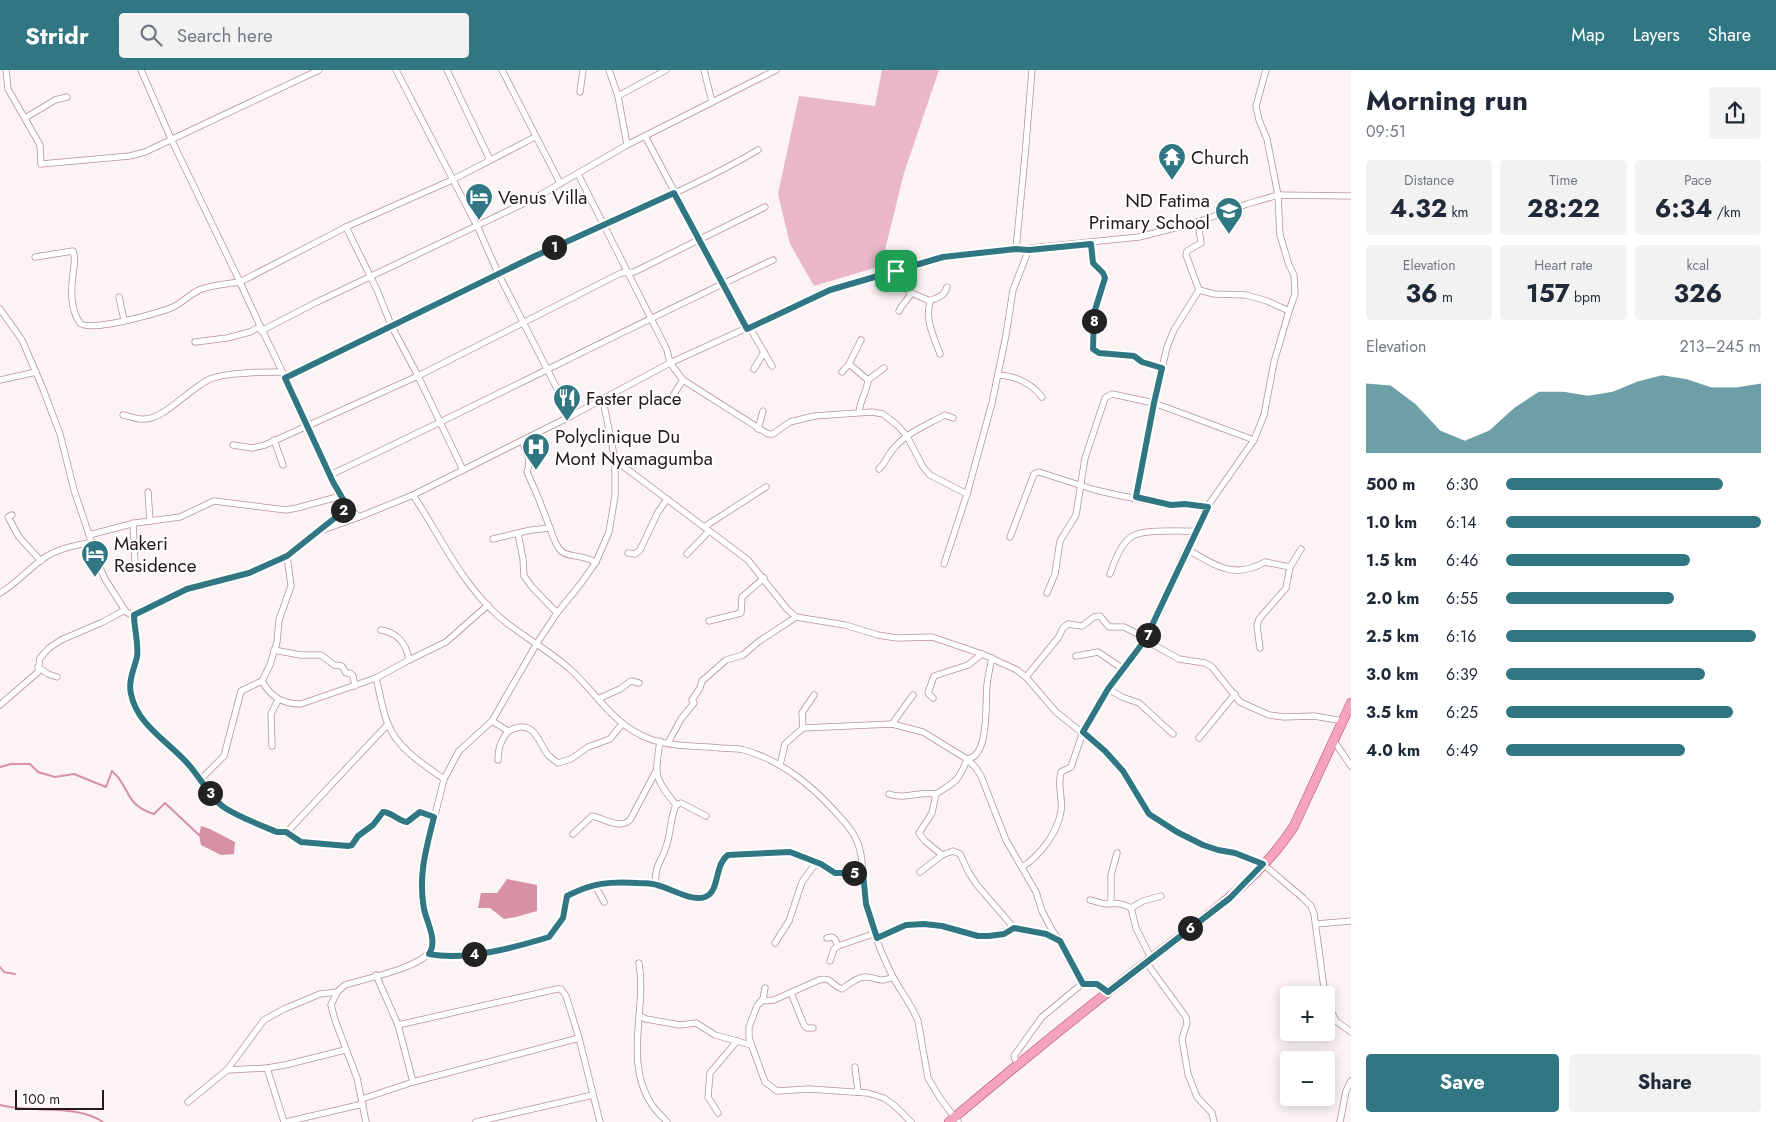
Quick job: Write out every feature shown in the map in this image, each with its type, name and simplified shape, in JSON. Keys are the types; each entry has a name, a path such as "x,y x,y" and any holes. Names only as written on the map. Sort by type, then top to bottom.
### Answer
{"main road":[{"path":"954,1120 1108,992 1230,898 1263,864 1294,826 1351,703"}],"street":[{"path":"6,70 8,89 40,145 41,164 138,154 172,141 319,70"},
{"path":"141,70 172,141 330,475 347,506 359,517"},
{"path":"396,70 571,416"},
{"path":"447,70 490,160"},
{"path":"502,70 560,183"},
{"path":"580,92 583,70"},
{"path":"608,70 618,96 626,145"},
{"path":"618,96 666,70"},
{"path":"704,70 712,102"},
{"path":"195,342 227,338 250,332 302,310 527,202 626,145 776,70"},
{"path":"1016,249 1026,156 1032,70"},
{"path":"1022,867 1046,847 1061,810 1059,780 1061,772 1071,766 1083,732 1108,689 1146,639 1208,507 1254,440 1264,415 1274,362 1295,294 1294,275 1280,235 1278,195 1267,138 1259,120 1256,106 1266,70"},
{"path":"25,118 55,100 67,97"},
{"path":"645,136 723,283 772,366"},
{"path":"35,257 71,251 74,253 72,304 81,325 102,326 155,314 173,307 200,290 240,282 346,227 452,180 535,137"},
{"path":"285,378 568,240 604,226 674,193 758,150"},
{"path":"578,174 666,350 670,364 683,380 768,434 773,434 790,422 801,419 859,412 883,414 897,425 906,436 923,467 930,475 967,494"},
{"path":"316,534 414,495 603,400 670,364 830,290 943,257 1139,238 1198,222 1278,195 1351,196"},
{"path":"233,445 252,448 274,440 418,376 621,273 634,272 766,207"},
{"path":"1198,222 1200,243 1187,251 1186,255 1199,290"},
{"path":"346,227 391,325 418,376 463,470"},
{"path":"1091,244 1093,263 1103,273 1105,278 1094,313 1093,349 1099,353 1134,356 1142,362 1162,368"},
{"path":"944,564 967,494 998,375 1013,290 1029,250"},
{"path":"330,475 440,423 650,318 773,260"},
{"path":"896,271 907,290 929,301 941,297 947,287"},
{"path":"1199,290 1214,294 1246,296 1267,301 1289,311"},
{"path":"1136,497 1167,347 1174,330 1199,290"},
{"path":"899,311 911,293"},
{"path":"119,297 124,320"},
{"path":"929,301 927,311 929,323 940,354"},
{"path":"0,309 19,334 36,372 60,434 74,490 106,579 124,610 129,614 134,615 187,589 249,573 287,556 316,534 347,506"},
{"path":"842,372 849,364 861,340"},
{"path":"754,369 764,352"},
{"path":"849,364 868,380 868,386 859,412"},
{"path":"868,380 884,368"},
{"path":"0,380 36,372"},
{"path":"122,415 145,419 151,418 166,411 197,386 217,377 282,372"},
{"path":"998,375 1012,376 1036,389 1042,397"},
{"path":"674,399 674,394 683,380"},
{"path":"1047,593 1055,574 1060,541 1076,515 1085,458 1105,398 1112,394 1154,403 1254,440"},
{"path":"188,1102 227,1070 264,1020 284,1009 320,994 336,992 345,985 411,966 422,961 429,954 433,944 424,910 422,866 444,779 460,751 492,721 557,612 596,562 609,532 615,496 615,460 603,400"},
{"path":"758,429 763,411"},
{"path":"879,469 895,446 906,436 944,416 953,418"},
{"path":"274,440 283,465"},
{"path":"522,441 528,455 527,472 557,547 563,554 569,557 589,559 596,562"},
{"path":"615,460 748,560 796,617 845,625 878,635 897,638 932,637 982,654 1017,670 1026,677 1056,712 1105,751 1123,771 1149,814 1177,832 1203,845 1235,853 1263,864 1311,906 1316,924 1324,986"},
{"path":"1010,537 1034,474 1039,472 1113,494 1171,505 1185,504 1208,507"},
{"path":"687,554 706,529 766,487"},
{"path":"148,492 150,521"},
{"path":"414,495 451,560 488,605 498,616 570,668 622,724 651,739 668,743 744,750 780,765 796,774 811,786 848,826 858,840 862,854 866,904 876,936 893,977 915,1012 928,1078 954,1120"},
{"path":"89,534 132,524 180,517 214,501 286,510 341,496"},
{"path":"628,553 635,554 640,550 658,512 667,499"},
{"path":"12,515 8,517 19,537 41,560"},
{"path":"132,524 135,564 139,568"},
{"path":"493,539 506,534 550,528"},
{"path":"1110,574 1113,564 1126,542 1139,533 1196,531"},
{"path":"518,533 524,576 532,587 557,612"},
{"path":"0,593 11,587 41,560 53,553 92,542"},
{"path":"1187,549 1230,571 1256,568 1265,562 1290,567"},
{"path":"1260,648 1257,626 1259,619 1286,588 1290,567 1301,550"},
{"path":"201,779 224,756 238,695 241,691 262,681 270,665 280,620 291,586 287,556"},
{"path":"709,621 742,613 742,597 764,578"},
{"path":"262,681 268,691 278,700 293,704 301,704 355,686 376,678 446,642 488,605"},
{"path":"0,705 38,672 40,658 54,644 103,622 124,610"},
{"path":"134,615 137,656 133,666 130,687 134,705 153,732 181,757 201,779 213,797 224,807 277,832 286,832 301,842 348,846 352,845 358,836 373,825 383,812 388,812 401,821 407,822 420,812 434,817"},
{"path":"1026,677 1058,638 1063,628 1068,624 1082,626 1094,617 1100,616 1109,627 1124,627 1180,659 1205,663 1212,667 1240,702 1269,715 1284,717 1314,716 1344,721"},
{"path":"668,743 681,719 694,702 692,700 702,681 709,674 726,660 742,655 796,617"},
{"path":"381,630 388,631 403,642 409,660"},
{"path":"274,650 300,655 320,655 334,665 342,666 346,673 350,673 353,676 355,686"},
{"path":"1076,656 1098,652 1123,669"},
{"path":"932,698 928,693 934,676 968,665 982,654"},
{"path":"967,759 972,758 979,752 983,737 987,708 987,685 992,658"},
{"path":"38,667 56,677"},
{"path":"376,678 388,724 394,736 412,755 444,779"},
{"path":"598,699 631,681 639,683"},
{"path":"1108,689 1122,697 1139,703 1173,734"},
{"path":"1199,738 1235,694"},
{"path":"803,728 802,713 814,695"},
{"path":"892,724 913,695"},
{"path":"272,746 271,714 278,700"},
{"path":"492,721 508,731"},
{"path":"286,832 388,724"},
{"path":"498,760 500,742 508,731 518,727 526,728 539,737 548,755 558,763 571,759 588,747 610,739 622,724"},
{"path":"780,765 785,744 803,728 892,724 922,732 967,759 976,768 1006,840 1036,892 1042,911 1083,984"},
{"path":"573,834 592,816 621,825 630,820 656,771 660,741"},
{"path":"1334,741 1351,766"},
{"path":"889,794 898,797 920,792 936,794 956,782 967,759"},
{"path":"656,771 659,784 676,805"},
{"path":"936,794 932,813 919,833 925,841 942,855"},
{"path":"656,884 657,864 666,848 676,805 681,803 706,816"},
{"path":"429,954 442,957 475,954 549,937 563,918 567,896 595,885 614,881 656,884 682,894 700,898 706,897 713,890 720,864 724,858 734,854 790,852 821,864 835,873 863,873"},
{"path":"920,872 942,855 953,852 960,854 977,885 1014,928 1046,934 1060,941"},
{"path":"1111,902 1111,875 1117,853"},
{"path":"775,943 789,920 802,882 817,864"},
{"path":"595,885 604,902"},
{"path":"1131,908 1143,901 1161,896"},
{"path":"1090,900 1106,904 1111,902 1123,904 1131,908 1136,928 1149,960 1186,1017 1187,1023 1182,1039 1188,1074 1197,1097 1212,1112 1214,1122"},
{"path":"1316,924 1351,921"},
{"path":"830,961 834,949 838,946 876,936 906,925 942,926 978,936 1004,934 1014,928"},
{"path":"827,938 832,937 835,939 838,946"},
{"path":"638,963 641,977 640,1016 637,1033 639,1075 652,1105 667,1122"},
{"path":"376,975 398,1025 413,1082"},
{"path":"761,1001 774,1000 826,978 836,987 842,989 854,980 863,977 885,981 893,977"},
{"path":"1020,1064 1014,1056 1042,1017 1083,984 1097,984 1108,992"},
{"path":"765,988 749,1027 751,1045 765,1082 777,1091 809,1089 868,1092 884,1098 911,1122"},
{"path":"398,1025 557,989 561,990 566,996 579,1038 600,1122"},
{"path":"336,992 332,1005 345,1050 357,1078 366,1122"},
{"path":"791,993 804,1025 807,1028 813,1028"},
{"path":"640,1016 646,1020 680,1025 696,1023 716,1035 751,1045"},
{"path":"1335,1019 1351,1032"},
{"path":"267,1068 285,1122 362,1101 413,1082 579,1038"},
{"path":"718,1113 708,1097 710,1073 737,1041"},
{"path":"227,1070 285,1065 345,1050"},
{"path":"855,1067 858,1092"},
{"path":"1340,1122 1346,1091 1351,1081"},
{"path":"476,1122 593,1095"}],"shaded area":[{"path":"882,70 939,70 904,173 881,266 814,286 790,244 778,194 799,96 875,106"},
{"path":"201,826 235,842 234,854 221,855 201,845 199,835"},
{"path":"507,879 537,885 537,911 504,919 490,908 478,908 481,893 497,893"}],"waterway":[{"path":"0,767 11,764 30,764 38,772 55,777 74,774 106,787 112,771 137,805 154,814 165,803 199,835"},
{"path":"0,967 4,972 15,974"},
{"path":"0,1105 12,1108 80,1113 92,1116 103,1122"}],"place":[{"name":"Church","path":"1172,181"},
{"name":"Venus Villa","path":"479,221"},
{"name":"ND Fatima Primary School","path":"1229,235"},
{"name":"Faster place","path":"567,422"},
{"name":"Polyclinique Du Mont Nyamagumba","path":"536,471"},
{"name":"Makeri Residence","path":"95,578"}],"route":[{"path":"674,193 747,329 830,290 896,271 943,257 1016,249 1029,250 1091,244 1093,263 1105,275 1094,313 1093,349 1099,353 1134,356 1142,362 1162,368 1136,497 1171,505 1185,504 1208,507 1181,560 1161,610 1145,640 1108,689 1083,732 1105,751 1123,771 1149,814 1177,832 1203,845 1235,853 1263,864 1230,898 1108,992 1097,984 1083,984 1060,941 1046,934 1014,928 1004,934 978,936 942,926 924,924 906,925 877,938 866,904 863,873 835,873 821,864 790,852 728,855 720,864 713,890 706,897 700,898 682,894 656,884 604,882 567,896 563,918 549,937 530,943 475,954 442,957 429,954 433,944 424,910 422,866 434,817 420,812 407,822 401,821 388,812 383,812 373,825 358,836 352,845 322,845 301,842 286,832 277,832 224,807 213,797 186,762 153,732 134,705 130,687 133,666 137,656 134,615 187,589 249,573 287,556 316,534 347,506 333,482 285,378 568,240 604,226 674,193"}]}
